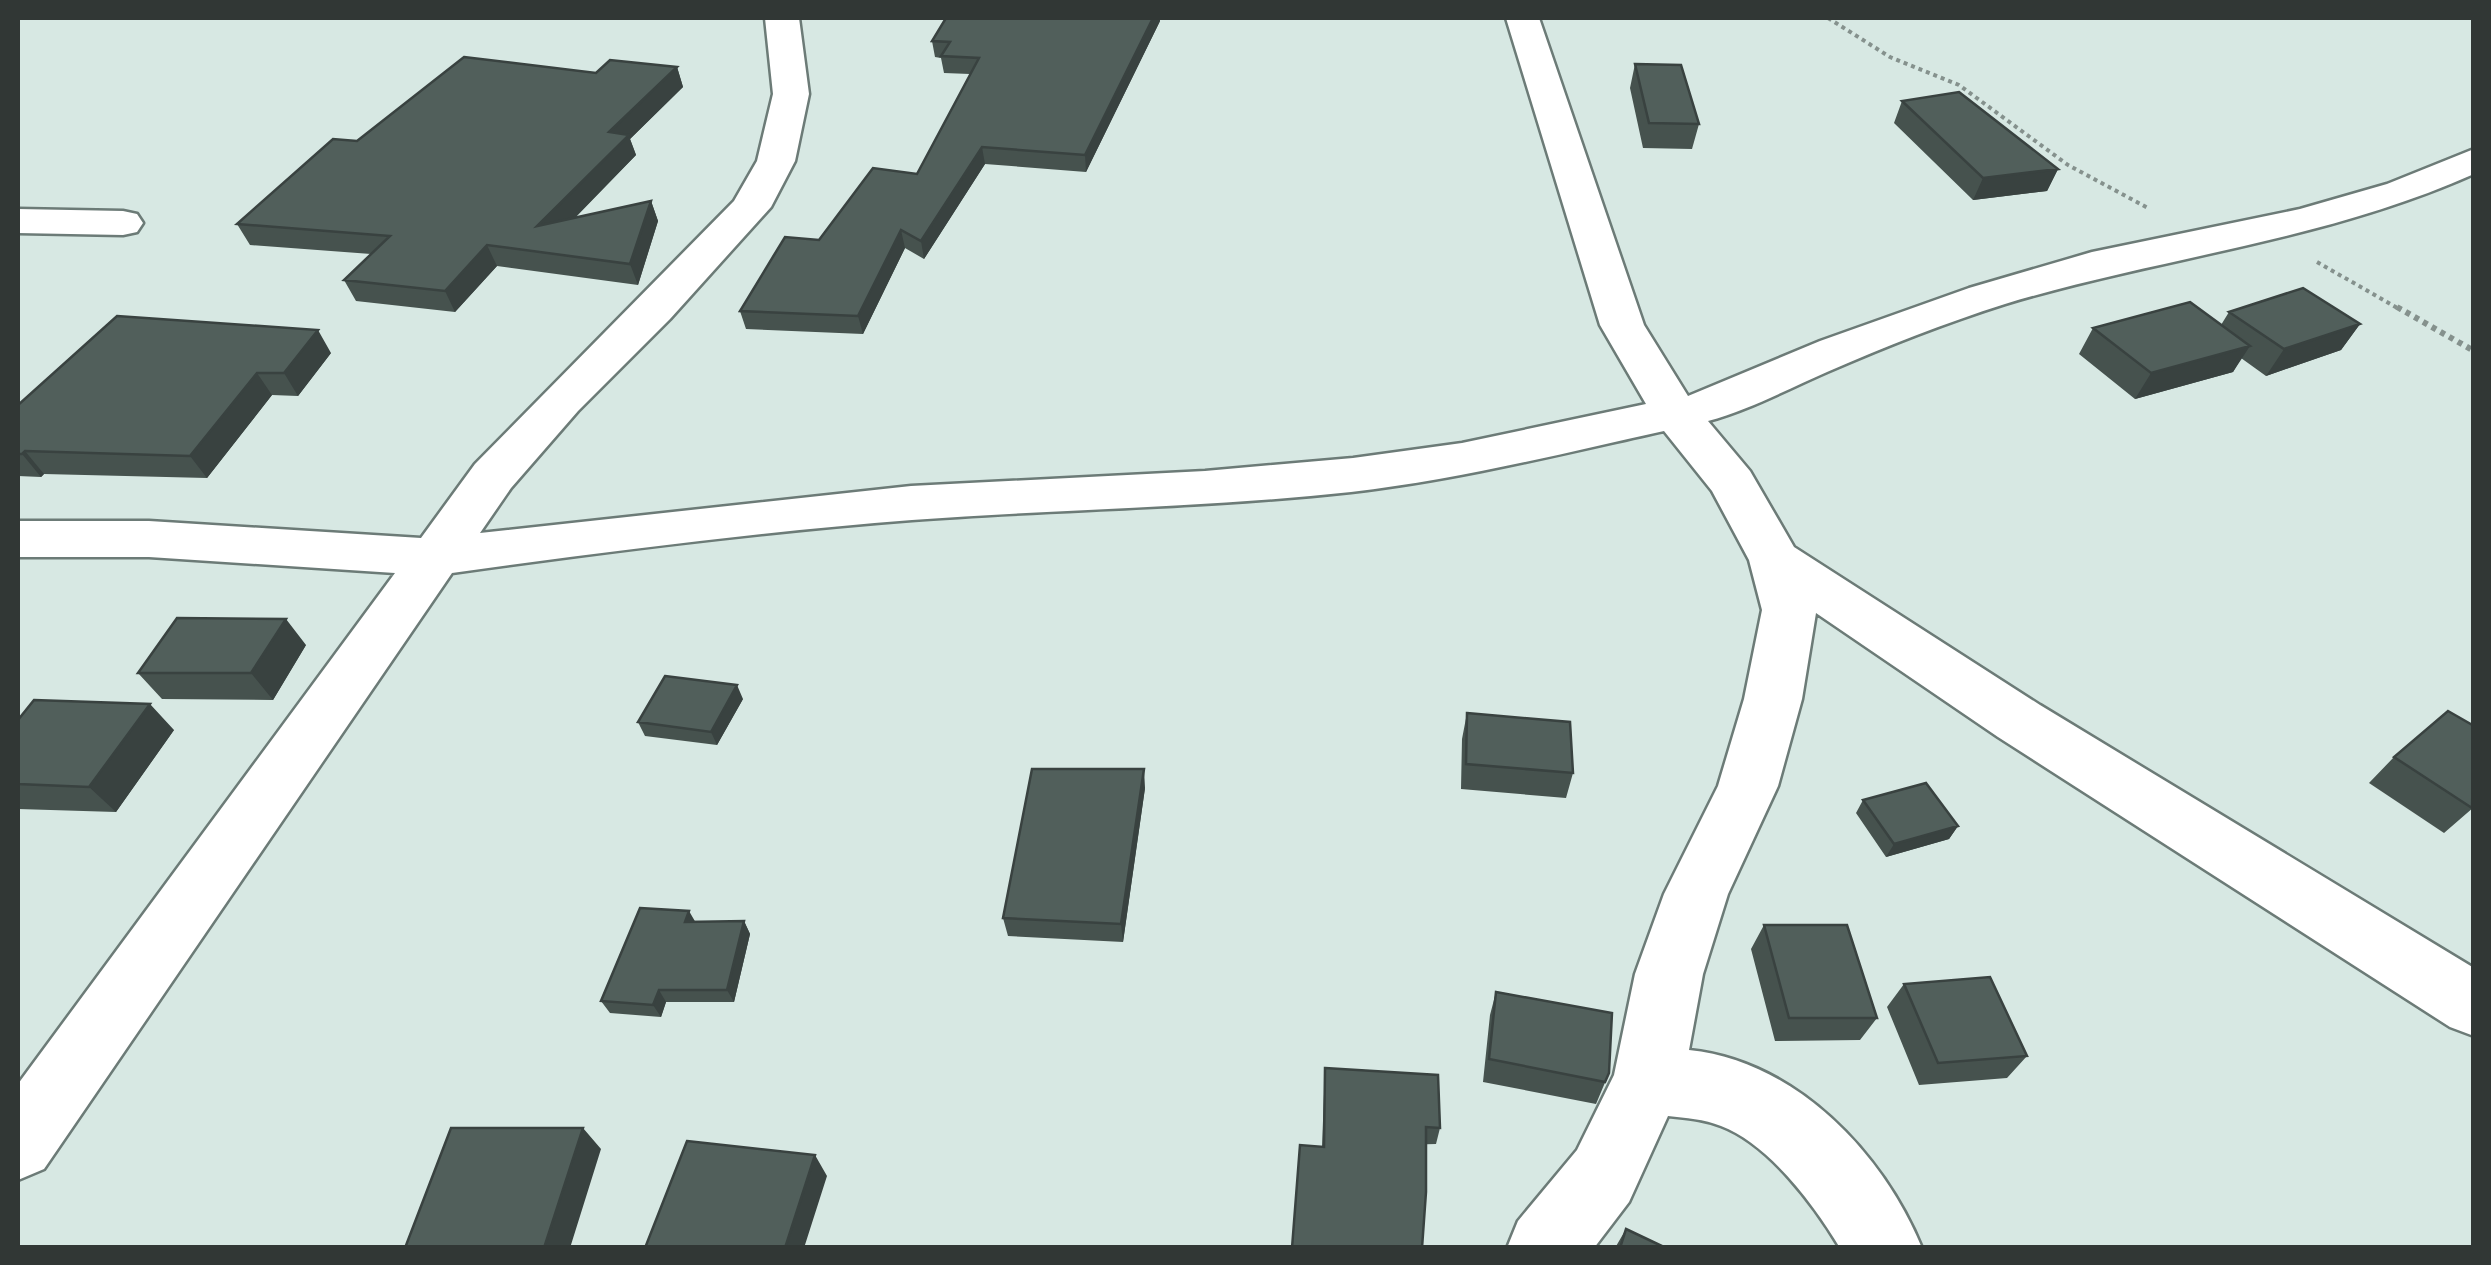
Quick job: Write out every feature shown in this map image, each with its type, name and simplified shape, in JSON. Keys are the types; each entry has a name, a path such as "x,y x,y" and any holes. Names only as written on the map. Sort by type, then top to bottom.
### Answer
{"street":[{"path":"18,1144 494,476 560,401 655,310 751,207 776,161 792,94 782,18"},
{"path":"1522,18 1622,325 1675,413 1732,483 1774,560 1789,610 1773,699 1748,786 1696,894 1669,974 1648,1080 1602,1176 1546,1248"},
{"path":"18,539 168,540 436,557 598,534 911,503 1204,488 1353,475 1462,460 1675,413 1740,394 1836,351 1984,297 2191,242 2308,220 2401,192 2474,160"},
{"path":"18,221 124,223"},
{"path":"1774,560 2019,720 2474,1005"},
{"path":"1648,1080 1697,1085 1744,1098 1784,1126 1838,1175 1884,1248"}],"path":[{"path":"1828,18 1890,56 1959,85 2068,165 2180,228 2191,242"},
{"path":"2312,259 2474,352"}],"building":[{"path":"946,18 1153,18 1085,155 982,147 921,241 901,230 858,316 740,311 785,237 819,240 873,168 917,174 979,58 941,56 950,42 932,41"},
{"path":"464,57 596,73 610,60 677,67 609,132 629,135 537,226 651,201 630,264 487,245 445,291 344,280 390,236 237,224 333,139 357,141"},
{"path":"1635,64 1681,65 1699,124 1649,123"},
{"path":"1959,92 2058,169 1983,178 1902,101"},
{"path":"2303,288 2360,324 2284,349 2229,312"},
{"path":"2190,302 2250,346 2151,373 2093,328"},
{"path":"117,316 318,330 284,373 257,373 190,456 25,451 18,454 18,405"},
{"path":"177,618 286,619 251,673 138,673"},
{"path":"665,676 737,685 711,732 638,722"},
{"path":"34,700 150,704 89,787 18,784 18,720"},
{"path":"2448,711 2474,726 2472,808 2394,757"},
{"path":"1467,713 1570,722 1573,773 1466,764"},
{"path":"1032,769 1144,769 1121,924 1003,918"},
{"path":"1926,783 1958,826 1894,844 1863,800"},
{"path":"640,908 689,911 685,922 744,921 727,990 659,990 653,1005 601,1001"},
{"path":"1764,925 1847,925 1877,1018 1789,1018"},
{"path":"1990,977 2027,1056 1938,1063 1904,984"},
{"path":"1496,992 1612,1013 1609,1073 1605,1082 1489,1059"},
{"path":"1325,1068 1438,1075 1440,1128 1426,1127 1422,1248 1292,1248 1300,1145 1324,1147"},
{"path":"451,1128 583,1128 544,1248 405,1248"},
{"path":"687,1141 815,1155 785,1248 645,1248"},
{"path":"1626,1229 1666,1248 1620,1248"}]}
